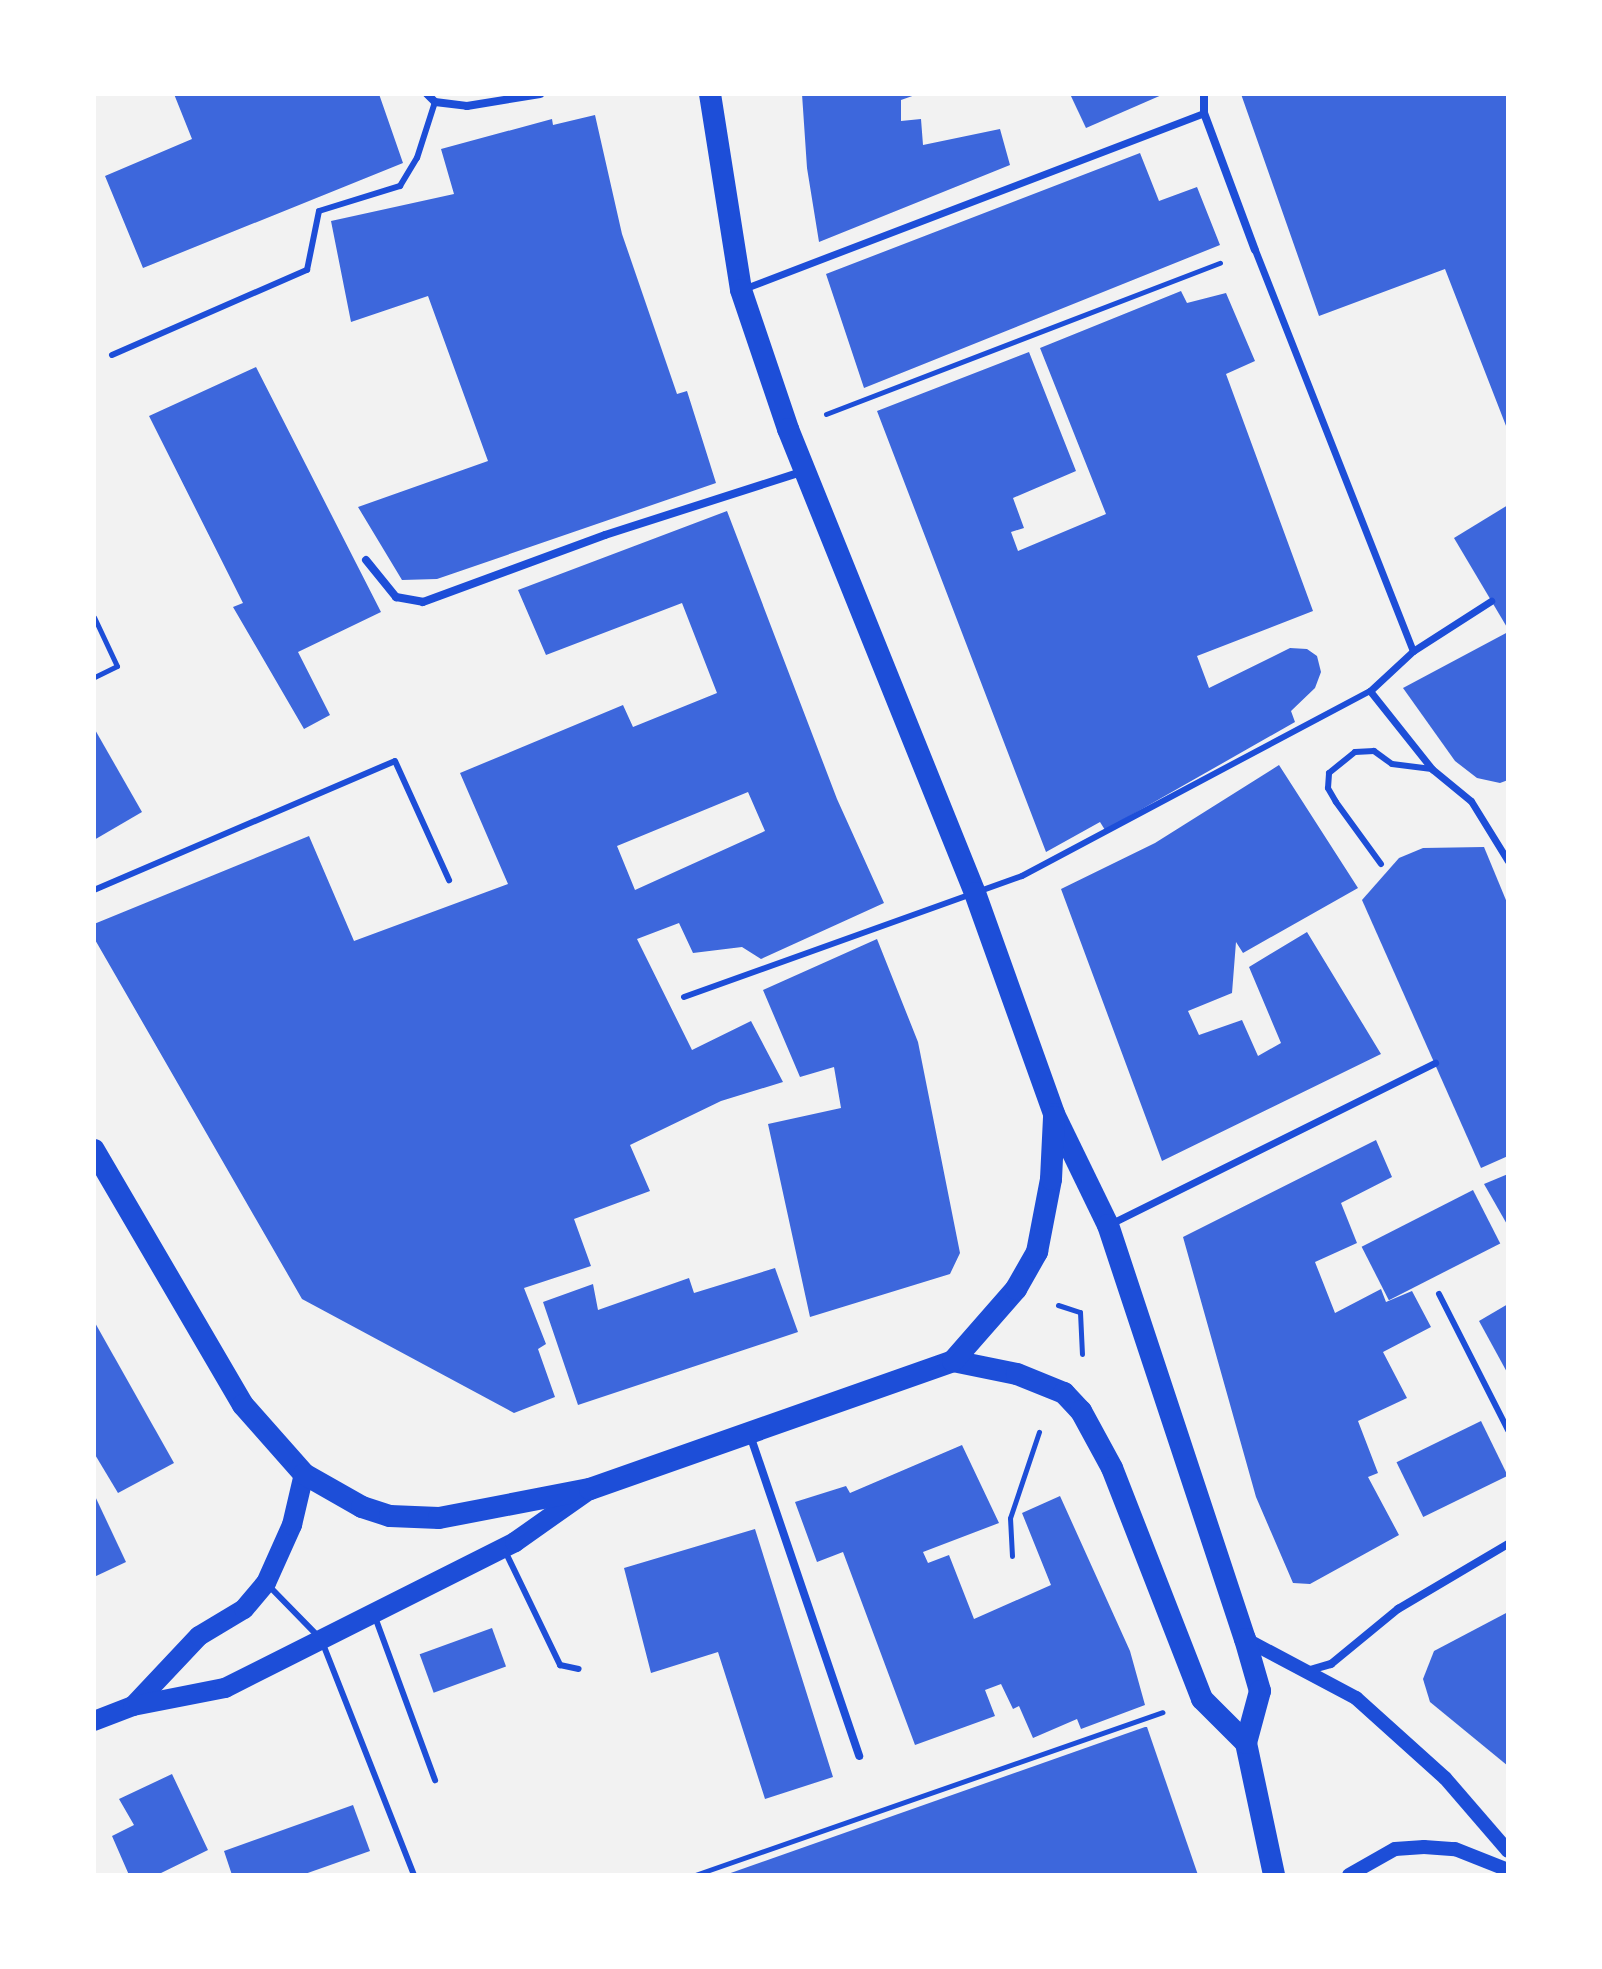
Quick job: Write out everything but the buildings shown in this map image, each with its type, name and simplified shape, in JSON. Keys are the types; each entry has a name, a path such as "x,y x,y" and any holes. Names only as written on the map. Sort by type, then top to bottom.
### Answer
{"highway":[{"path":"710,94 741,290 788,429 975,893 1054,1114 1108,1225 1245,1639 1260,1691 1246,1743 1274,1875"},
{"path":"94,1150 243,1405 304,1474 362,1507 390,1516 439,1518 590,1489 953,1361 1016,1289 1037,1252 1051,1179 1054,1114"},
{"path":"953,1361 1017,1374 1064,1393 1081,1411 1112,1468 1202,1699 1246,1743"}],"main road":[{"path":"133,1706 199,1636 244,1609 266,1583 292,1525 304,1474"},
{"path":"94,1721 133,1706 225,1688 504,1548 590,1489"}],"street":[{"path":"427,94 435,102 467,106 540,94"},
{"path":"1204,94 1204,113 1255,250 1413,651"},
{"path":"741,290 1204,113"},
{"path":"366,560 396,597 423,602 605,535 805,471"},
{"path":"1491,601 1413,651 1370,691 1432,769 1471,801 1508,861"},
{"path":"1108,1225 1435,1063"},
{"path":"748,1431 859,1756"},
{"path":"1310,1670 1331,1664 1398,1609 1508,1544"},
{"path":"1245,1639 1310,1670 1356,1698 1402,1736 1508,1851"},
{"path":"1349,1875 1395,1849 1424,1847 1455,1849 1508,1870"}],"lane":[{"path":"112,355 307,270 319,211 400,186 417,158 435,102"},
{"path":"684,997 1022,876 1370,691"},
{"path":"1381,864 1328,788 1329,773 1355,752 1374,751 1392,764 1432,769"},
{"path":"94,890 395,761 449,880"},
{"path":"1439,1294 1508,1430"},
{"path":"504,1548 560,1665 579,1669"},
{"path":"266,1583 321,1639 414,1875"},
{"path":"374,1613 435,1780"}],"path":[{"path":"788,429 1255,250"},
{"path":"94,617 117,666 94,677"},
{"path":"1050,1302 1080,1312 1082,1360"},
{"path":"1012,1556 1010,1518 1041,1423"},
{"path":"695,1875 1142,1718"}]}
